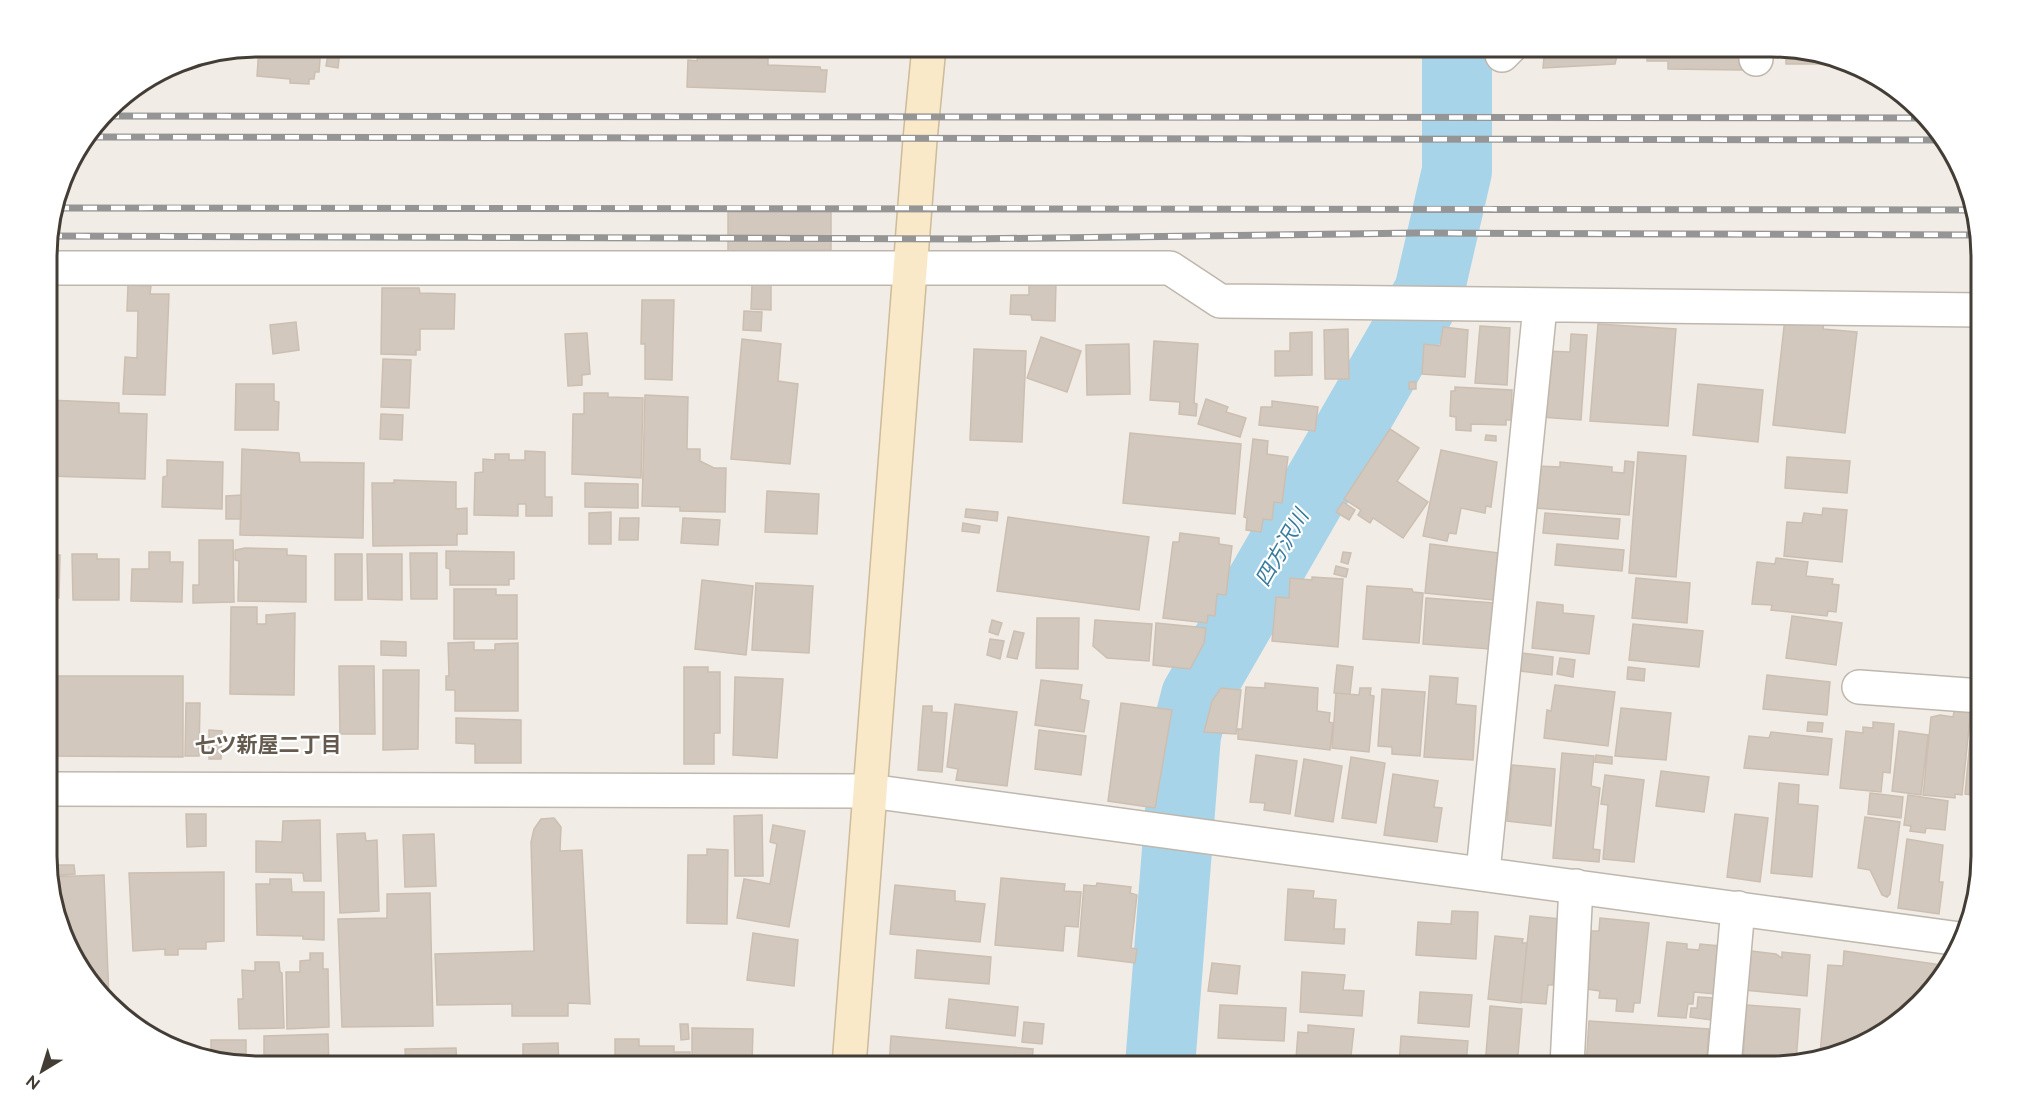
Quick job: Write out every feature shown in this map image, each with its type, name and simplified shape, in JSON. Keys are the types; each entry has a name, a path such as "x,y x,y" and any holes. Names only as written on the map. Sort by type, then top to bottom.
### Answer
{"street":[{"path":"850,1056 928,57"},
{"path":"57,268 910,270 1170,268 1220,302 1971,310"},
{"path":"1483,872 1539,307"},
{"path":"1859,687 1971,695"},
{"path":"57,789 870,791 1149,831 1483,872 1953,938"},
{"path":"1568,1056 1576,886"},
{"path":"1725,1056 1738,908"}],"building":[{"path":"258,57 320,57 319,72 315,72 314,79 309,79 309,84 290,83 290,79 257,76"},
{"path":"328,57 339,57 338,68 326,66"},
{"path":"697,57 768,58 768,65 820,67 821,70 827,70 825,92 687,87 688,60 697,61"},
{"path":"1544,57 1617,57 1615,64 1543,68"},
{"path":"1647,57 1743,57 1742,70 1668,69 1668,61 1647,61"},
{"path":"1786,57 1821,64 1786,64"},
{"path":"728,209 831,209 831,250 728,251"},
{"path":"1029,282 1056,283 1055,321 1032,320 1031,315 1010,314 1011,295 1029,295"},
{"path":"128,285 151,286 150,294 169,294 165,395 123,394 125,357 137,358 138,311 127,311"},
{"path":"752,285 771,285 771,310 751,309"},
{"path":"382,288 419,288 420,293 455,294 454,329 420,329 420,350 416,350 416,355 381,354"},
{"path":"642,300 674,300 672,380 645,379 645,344 641,344"},
{"path":"744,311 762,312 761,331 743,330"},
{"path":"1785,318 1824,322 1823,329 1857,332 1845,433 1773,425"},
{"path":"296,322 299,350 273,354 270,325"},
{"path":"1598,324 1676,329 1668,426 1590,421"},
{"path":"1480,326 1510,328 1507,385 1475,383"},
{"path":"1443,327 1468,330 1465,377 1422,374 1424,344 1440,346"},
{"path":"1348,329 1349,379 1325,379 1324,330"},
{"path":"1312,332 1312,375 1275,376 1275,351 1290,351 1290,333"},
{"path":"587,333 590,374 582,375 582,385 568,386 565,334"},
{"path":"1571,334 1587,335 1581,420 1541,417 1546,351 1570,352"},
{"path":"1041,337 1081,351 1067,392 1027,378"},
{"path":"742,339 781,344 778,381 798,384 790,464 731,459"},
{"path":"1154,341 1198,344 1194,403 1197,404 1196,416 1179,414 1180,402 1150,400"},
{"path":"1129,344 1130,394 1087,395 1086,345"},
{"path":"974,349 1026,351 1022,442 970,440"},
{"path":"383,359 411,360 409,408 381,407"},
{"path":"1409,382 1416,382 1416,389 1409,389"},
{"path":"236,384 274,384 274,401 279,402 278,430 235,430"},
{"path":"1698,384 1763,390 1758,442 1693,435"},
{"path":"1455,387 1512,390 1511,420 1506,420 1506,425 1471,424 1471,431 1456,430 1456,417 1450,416 1451,391 1455,391"},
{"path":"584,393 608,393 608,397 643,398 641,478 572,474 573,414 584,414"},
{"path":"645,395 688,397 687,449 700,449 700,461 714,468 726,468 725,512 680,511 680,507 642,506"},
{"path":"1206,399 1228,407 1226,412 1246,418 1240,437 1198,424"},
{"path":"57,400 119,403 119,413 147,414 145,479 57,476"},
{"path":"1272,401 1318,407 1315,431 1259,425 1261,407 1272,407"},
{"path":"381,414 403,415 402,440 380,439"},
{"path":"1390,429 1419,448 1397,481 1428,502 1403,538 1373,518 1370,523 1358,515 1361,510 1344,499"},
{"path":"1130,433 1241,444 1235,514 1123,503"},
{"path":"1486,435 1496,436 1496,441 1485,440"},
{"path":"1253,439 1268,441 1267,454 1288,457 1282,503 1274,502 1272,520 1263,519 1261,532 1246,530 1247,518 1244,517"},
{"path":"242,449 299,453 300,462 364,463 363,538 240,535"},
{"path":"1441,450 1497,462 1491,507 1486,506 1485,513 1461,508 1456,534 1449,533 1447,541 1423,536"},
{"path":"525,451 545,452 545,497 552,497 552,516 526,516 526,504 518,504 518,516 474,515 475,473 483,472 483,459 495,460 495,454 509,454 509,460 525,460"},
{"path":"1638,452 1686,456 1676,577 1629,573"},
{"path":"1787,457 1850,461 1847,493 1785,488"},
{"path":"167,460 223,462 222,509 162,507 163,477 167,476"},
{"path":"1625,461 1634,462 1629,515 1535,508 1538,466 1560,467 1560,462 1612,467 1612,472 1624,473"},
{"path":"394,480 456,482 456,509 467,508 467,534 457,534 457,545 373,546 372,483 394,483"},
{"path":"585,483 638,484 638,508 585,507"},
{"path":"767,491 819,494 817,534 765,532"},
{"path":"241,495 241,519 226,519 226,496"},
{"path":"1343,502 1355,510 1349,520 1336,512"},
{"path":"1823,508 1847,510 1842,562 1784,556 1787,522 1802,523 1804,513 1822,515"},
{"path":"966,509 998,512 997,521 965,517"},
{"path":"611,512 611,544 589,544 589,513"},
{"path":"1545,513 1620,519 1618,539 1543,533"},
{"path":"1008,517 1149,537 1139,610 997,591"},
{"path":"620,518 639,518 638,540 619,540"},
{"path":"683,518 720,520 718,545 681,543"},
{"path":"963,523 980,526 979,533 962,531"},
{"path":"1180,533 1219,538 1219,544 1232,546 1226,595 1217,594 1215,616 1208,615 1207,623 1163,618 1173,542 1179,542"},
{"path":"199,540 233,540 234,602 193,603 193,585 199,585"},
{"path":"1430,544 1498,553 1493,600 1425,593"},
{"path":"1557,544 1624,550 1622,571 1555,565"},
{"path":"245,548 287,549 287,555 306,556 306,602 238,601 239,561 235,560 235,550"},
{"path":"446,551 514,552 514,579 509,579 509,585 450,585 450,569 446,568"},
{"path":"149,552 170,552 170,562 183,562 182,602 131,601 132,569 149,569"},
{"path":"1343,552 1351,553 1348,564 1341,562"},
{"path":"410,553 437,553 437,599 411,599"},
{"path":"72,554 97,554 97,559 119,559 119,600 73,600"},
{"path":"335,554 362,554 362,600 335,600"},
{"path":"367,554 402,554 402,600 368,599"},
{"path":"57,555 60,555 59,598 57,598"},
{"path":"1776,558 1808,562 1806,576 1833,579 1832,584 1839,585 1836,612 1828,611 1827,616 1771,610 1772,605 1752,604 1757,562 1775,564"},
{"path":"1336,566 1348,569 1346,577 1334,574"},
{"path":"1312,577 1343,579 1338,647 1272,641 1276,597 1289,598 1290,578 1312,580"},
{"path":"1636,578 1690,583 1687,623 1632,618"},
{"path":"702,580 753,586 746,655 695,649"},
{"path":"756,583 813,586 809,653 752,650"},
{"path":"1367,586 1412,589 1413,592 1423,593 1419,643 1363,639"},
{"path":"454,589 496,589 496,595 517,595 517,639 454,639"},
{"path":"1426,598 1494,603 1490,649 1423,644"},
{"path":"1537,602 1563,605 1563,613 1594,616 1589,654 1532,648"},
{"path":"231,607 257,607 257,624 266,624 266,615 295,613 294,695 230,694"},
{"path":"1792,616 1842,623 1836,665 1786,658"},
{"path":"1037,618 1079,618 1078,669 1036,668"},
{"path":"992,620 1002,623 998,635 989,632"},
{"path":"1095,620 1152,624 1149,661 1107,658 1093,646"},
{"path":"1156,623 1206,628 1204,643 1190,669 1153,665"},
{"path":"1633,624 1703,631 1699,667 1629,660"},
{"path":"1014,631 1024,633 1017,659 1007,657"},
{"path":"990,639 1004,641 1000,659 987,655"},
{"path":"381,641 406,642 406,656 381,655"},
{"path":"474,642 474,650 495,650 495,644 518,643 518,711 455,711 455,690 446,690 446,676 449,676 448,643"},
{"path":"1522,653 1553,657 1552,675 1520,671"},
{"path":"1560,658 1575,660 1573,677 1557,674"},
{"path":"1337,665 1353,667 1350,694 1334,693"},
{"path":"339,666 374,666 375,734 340,734"},
{"path":"684,667 708,667 708,672 720,672 720,733 714,733 714,764 684,764"},
{"path":"1628,667 1645,669 1644,681 1627,679"},
{"path":"383,670 419,670 418,749 383,750"},
{"path":"1767,675 1830,682 1827,715 1763,709"},
{"path":"57,676 183,676 183,757 57,756"},
{"path":"1430,676 1458,678 1456,704 1476,706 1473,760 1424,757"},
{"path":"735,677 783,679 777,758 733,755"},
{"path":"1041,680 1082,685 1080,699 1089,701 1084,732 1035,725"},
{"path":"1265,683 1318,688 1317,711 1330,713 1329,722 1333,723 1330,750 1238,739 1238,729 1242,729 1246,687 1265,688"},
{"path":"1555,685 1615,692 1608,746 1544,738 1547,710 1551,711"},
{"path":"1221,688 1241,690 1236,734 1204,732 1212,701"},
{"path":"1360,688 1371,688 1370,695 1374,696 1369,752 1332,748 1336,693 1359,695"},
{"path":"1382,689 1425,692 1420,756 1392,754 1392,747 1378,746"},
{"path":"186,703 200,703 199,756 185,756"},
{"path":"1121,703 1172,710 1155,808 1108,801"},
{"path":"955,704 1017,712 1007,786 956,780 958,769 947,767"},
{"path":"923,706 932,706 932,712 947,713 942,772 918,770"},
{"path":"1955,707 1971,709 1962,795 1955,794 1955,798 1923,795 1931,717 1940,715 1953,717"},
{"path":"1621,708 1671,713 1666,760 1615,756"},
{"path":"456,718 521,720 521,763 475,763 475,744 456,743"},
{"path":"1808,722 1823,723 1822,732 1807,731"},
{"path":"1873,722 1894,724 1890,773 1883,772 1881,792 1840,788 1846,731 1863,733 1863,727 1873,728"},
{"path":"209,730 222,731 221,759 209,759"},
{"path":"1039,730 1086,736 1081,775 1035,769"},
{"path":"1899,731 1928,735 1921,795 1892,791"},
{"path":"1771,732 1832,739 1828,775 1744,768 1749,736 1769,738"},
{"path":"1970,741 1971,741 1971,795 1965,794"},
{"path":"1562,753 1594,756 1591,786 1600,788 1593,849 1600,850 1599,862 1553,858"},
{"path":"1256,755 1297,761 1290,814 1264,810 1265,803 1250,802"},
{"path":"1596,755 1612,757 1612,764 1595,762"},
{"path":"1351,757 1385,763 1376,823 1342,818"},
{"path":"1304,759 1342,766 1333,822 1295,816"},
{"path":"1512,765 1555,769 1551,826 1507,821"},
{"path":"1661,771 1709,777 1704,812 1656,806"},
{"path":"1393,774 1438,781 1434,807 1442,808 1437,842 1384,835"},
{"path":"1605,775 1644,780 1634,862 1603,859 1608,805 1601,804"},
{"path":"1779,783 1799,785 1798,804 1818,806 1812,877 1771,873"},
{"path":"1870,793 1903,797 1901,818 1868,814"},
{"path":"1908,795 1948,801 1945,830 1926,828 1925,833 1910,831 1911,826 1904,825"},
{"path":"186,814 206,814 206,846 187,847"},
{"path":"1735,814 1768,818 1760,882 1727,877"},
{"path":"762,815 763,876 735,876 734,816"},
{"path":"1865,817 1900,822 1890,894 1887,897 1882,895 1870,870 1858,868"},
{"path":"554,818 561,827 560,851 582,850 590,1004 568,1003 568,1016 512,1016 512,1004 437,1005 435,954 534,951 531,842 534,829 541,819"},
{"path":"320,820 321,881 304,881 303,873 256,872 256,841 282,842 283,821"},
{"path":"773,825 805,831 789,927 737,918 744,879 770,884 777,844 770,842"},
{"path":"365,833 366,841 377,840 379,911 340,913 337,834"},
{"path":"434,834 436,886 405,887 403,835"},
{"path":"1907,839 1943,845 1939,882 1943,882 1939,914 1898,908"},
{"path":"707,849 728,850 727,924 687,923 688,855 707,855"},
{"path":"58,865 74,865 75,874 58,875"},
{"path":"224,872 224,941 206,942 206,949 178,949 178,955 165,955 165,949 133,951 129,873"},
{"path":"104,875 109,990 78,945 68,920 59,877"},
{"path":"1001,878 1065,884 1064,891 1081,892 1078,927 1065,926 1063,951 995,945"},
{"path":"270,879 291,879 292,892 324,892 324,940 303,939 303,936 257,935 256,884 270,884"},
{"path":"1097,883 1131,887 1130,893 1137,895 1131,948 1137,949 1135,963 1078,956 1084,885 1096,886"},
{"path":"895,885 955,891 955,901 985,904 980,942 890,934"},
{"path":"1288,889 1314,891 1313,898 1336,900 1334,929 1345,929 1344,944 1285,940"},
{"path":"430,893 433,1026 342,1027 338,919 387,918 387,894"},
{"path":"1452,911 1478,912 1476,959 1416,955 1418,922 1451,924"},
{"path":"1530,916 1560,919 1553,985 1548,985 1546,1004 1521,1002"},
{"path":"1600,918 1649,923 1640,1003 1634,1003 1633,1012 1616,1011 1617,999 1599,998 1600,991 1587,989 1591,931 1599,931"},
{"path":"753,933 798,940 794,986 747,980"},
{"path":"1495,936 1523,939 1522,943 1527,943 1521,1003 1488,999"},
{"path":"1667,942 1687,944 1687,949 1699,950 1700,944 1720,946 1715,994 1694,992 1693,1004 1688,1004 1686,1018 1658,1016"},
{"path":"917,950 991,957 989,984 915,978"},
{"path":"1743,950 1776,954 1782,958 1782,952 1810,955 1807,996 1744,990"},
{"path":"1844,951 1938,964 1921,988 1882,1022 1860,1035 1820,1049 1828,965 1843,966"},
{"path":"310,953 323,953 323,969 328,969 329,1027 287,1029 286,972 300,972 300,961 310,960"},
{"path":"255,962 279,962 282,973 284,1028 239,1029 238,999 243,999 242,970 255,971"},
{"path":"1212,963 1240,966 1237,994 1208,991"},
{"path":"1302,972 1345,975 1343,990 1364,991 1362,1016 1300,1012"},
{"path":"1420,992 1472,995 1469,1027 1418,1023"},
{"path":"1698,997 1714,998 1711,1020 1690,1017 1691,1008 1697,1008"},
{"path":"949,999 1018,1007 1015,1036 946,1028"},
{"path":"1220,1005 1286,1008 1284,1041 1218,1038"},
{"path":"1746,1005 1800,1009 1797,1054 1743,1056"},
{"path":"1490,1006 1522,1009 1518,1056 1486,1056"},
{"path":"1589,1021 1709,1029 1707,1056 1587,1056"},
{"path":"1024,1022 1044,1024 1042,1044 1022,1042"},
{"path":"680,1024 688,1024 689,1039 681,1040"},
{"path":"1308,1025 1354,1029 1351,1056 1296,1056 1298,1032 1308,1033"},
{"path":"692,1028 753,1029 752,1056 692,1056"},
{"path":"328,1034 329,1056 264,1056 264,1036"},
{"path":"891,1036 1033,1049 1033,1056 890,1056"},
{"path":"1401,1036 1468,1041 1467,1056 1400,1056"},
{"path":"615,1039 639,1039 639,1046 674,1046 674,1052 690,1052 690,1056 615,1056"},
{"path":"211,1040 246,1040 246,1056 211,1050"},
{"path":"558,1043 559,1056 523,1056 523,1044"},
{"path":"456,1048 456,1056 405,1056 405,1049"}],"waterway":[{"name":"四方沢川","path":"1161,1056 1186,735 1196,696 1429,292 1457,171 1457,57"}],"railway":[{"path":"116,116 1914,118"},
{"path":"97,137 1932,140"},
{"path":"63,208 1965,210"},
{"path":"58,236 971,239 1418,233 1969,235"}],"district":[{"name":"七ツ新屋二丁目","path":"268,745"}]}
